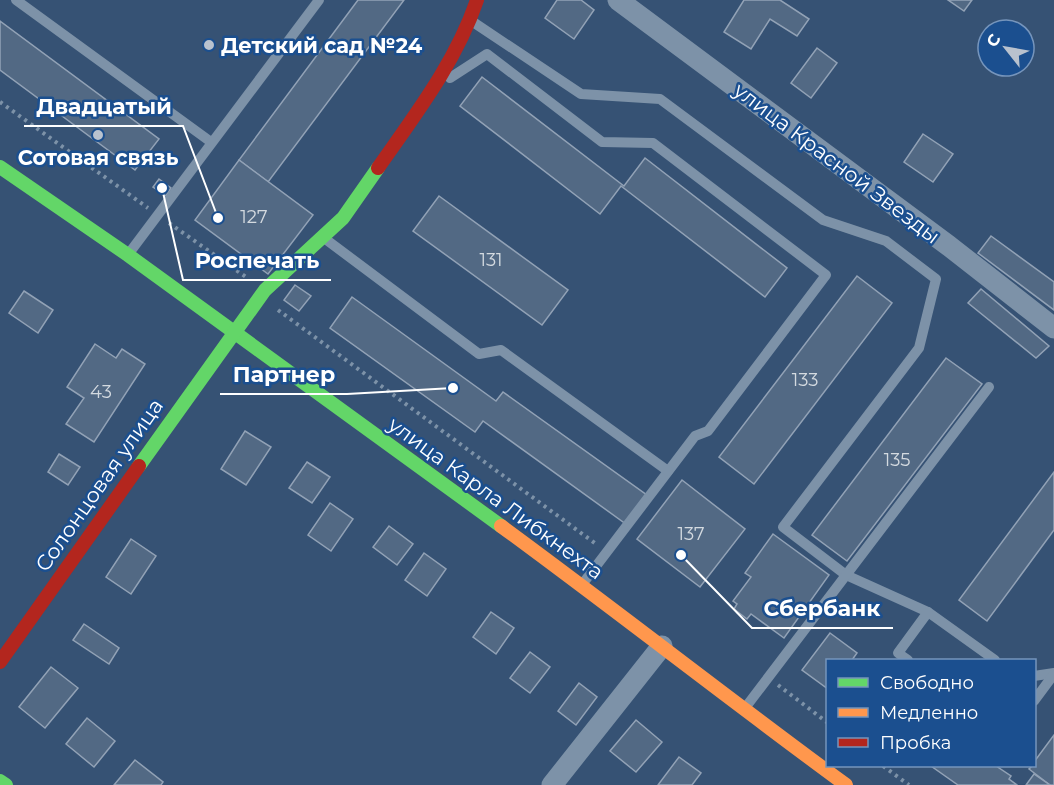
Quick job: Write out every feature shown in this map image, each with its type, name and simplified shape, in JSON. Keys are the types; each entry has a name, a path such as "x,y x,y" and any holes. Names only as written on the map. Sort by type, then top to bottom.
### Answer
{"main road":[{"name":"Солонцовая улица","path":"0,662 265,290 343,218 433,89 470,21 477,0"},
{"name":"улица Карла Либкнехта","path":"0,167 128,255 667,645 743,710 846,785"},
{"path":"0,781 6,785"}],"street":[{"name":"улица Красной Звезды","path":"618,0 949,246 1054,328"},
{"path":"552,785 667,645"}],"lane":[{"path":"16,0 211,142"},
{"path":"128,255 319,0"},
{"path":"470,21 581,94 660,99 823,220 886,241 936,279 919,348 783,527 846,575 928,612 994,659"},
{"path":"433,89 487,54 602,142 653,143 826,274 708,431 695,436 582,585"},
{"path":"322,237 479,354 501,350 668,471"},
{"path":"743,710 989,387"},
{"path":"907,659 898,653 928,612"},
{"path":"1036,676 1054,673"},
{"path":"1036,699 1054,673"}],"path":[{"path":"0,102 265,290 277,309 607,552"},
{"path":"768,677 826,721"},
{"path":"886,767 909,785"}],"building":[{"path":"358,0 404,0 268,182 239,160"},
{"path":"557,0 581,0 594,10 574,39 545,18"},
{"path":"744,0 780,0 809,19 797,36 770,19 751,49 724,32"},
{"path":"948,0 972,0 964,11"},
{"path":"0,21 159,139 135,170 0,70"},
{"path":"817,48 837,63 811,98 791,83"},
{"path":"482,77 624,186 645,158 787,268 765,297 621,186 600,214 460,106"},
{"path":"923,134 953,154 933,182 904,162"},
{"path":"239,160 313,215 268,274 195,220"},
{"path":"159,179 171,188 166,196 153,187"},
{"path":"439,196 568,290 542,325 413,231"},
{"path":"991,236 1054,282 1054,310 978,253"},
{"path":"857,276 892,303 754,484 719,457"},
{"path":"295,285 311,296 299,311 284,300"},
{"path":"981,289 1049,346 1036,358 968,303"},
{"path":"24,291 53,310 38,333 9,313"},
{"path":"352,297 496,401 503,392 651,498 630,527 483,421 475,432 330,328"},
{"path":"95,344 116,358 122,349 145,364 94,442 66,424 84,398 67,387"},
{"path":"946,358 982,384 847,561 812,535"},
{"path":"245,431 271,447 246,485 221,469"},
{"path":"59,454 80,467 68,485 48,472"},
{"path":"307,462 330,477 312,503 289,488"},
{"path":"1054,472 1054,530 987,621 959,600"},
{"path":"682,480 745,529 700,587 637,539"},
{"path":"330,503 353,519 331,551 308,535"},
{"path":"389,526 413,544 397,565 373,547"},
{"path":"773,534 829,575 784,638 751,614 747,619 734,609 737,604 733,601 751,577 745,573"},
{"path":"131,539 156,556 131,594 106,577"},
{"path":"424,553 446,569 427,596 405,580"},
{"path":"491,612 514,628 496,654 473,637"},
{"path":"84,624 119,648 109,664 73,640"},
{"path":"830,633 857,653 853,659 826,659 826,688 802,670"},
{"path":"530,652 550,667 530,693 510,678"},
{"path":"51,667 78,688 45,728 19,707"},
{"path":"579,683 597,697 576,725 558,711"},
{"path":"87,718 115,741 94,767 66,744"},
{"path":"636,720 662,742 636,772 610,751"},
{"path":"1054,735 1054,785 1050,785 1029,769 1036,767 1036,759"},
{"path":"679,757 701,773 692,785 658,785"},
{"path":"135,760 163,782 161,785 114,785"},
{"path":"932,767 998,767 1011,776 1009,779 1017,785 958,785"},
{"path":"1034,774 1050,785 1026,785"}],"traffic: fast":[{"path":"0,167 128,255 501,526"},
{"path":"139,466 265,290 343,218 378,168"},
{"path":"0,781 6,785"}],"traffic: slow":[{"path":"501,526 846,785"}],"traffic: jam":[{"path":"378,168 446,66 458,45 477,0"},
{"path":"0,662 139,466"}],"place":[{"name":"Детский сад №24","path":"209,45"},
{"name":"Сотовая связь","path":"98,135"},
{"name":"Роспечать","path":"162,188"},
{"name":"Двадцатый","path":"218,218"},
{"name":"Партнер","path":"453,388"},
{"name":"Сбербанк","path":"681,555"}]}
